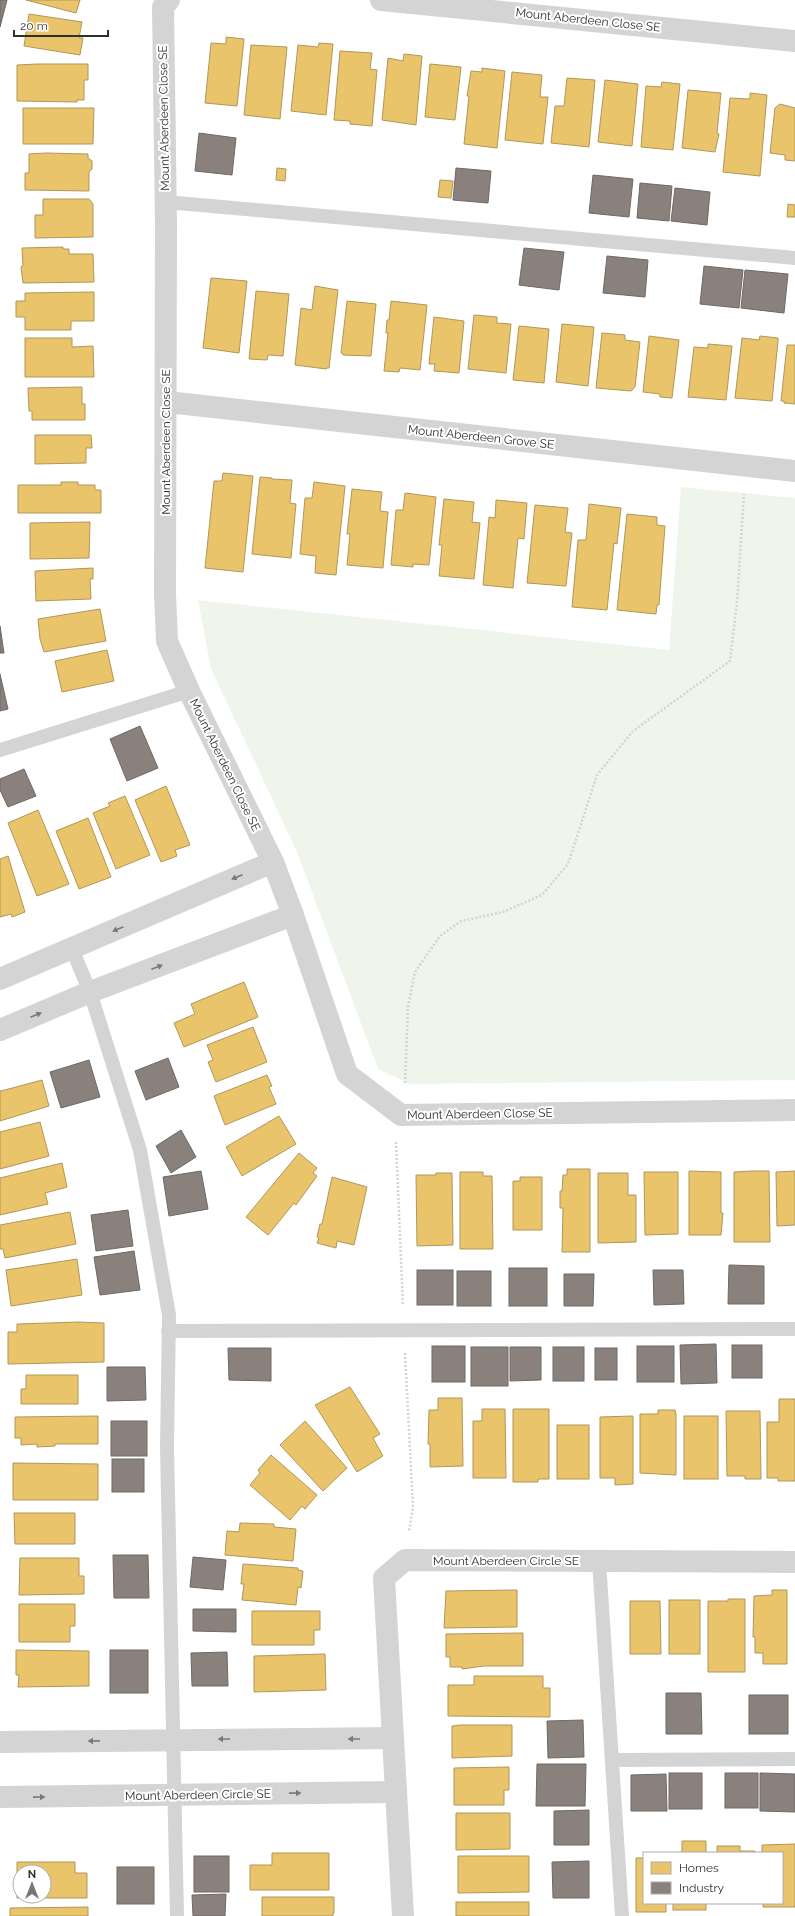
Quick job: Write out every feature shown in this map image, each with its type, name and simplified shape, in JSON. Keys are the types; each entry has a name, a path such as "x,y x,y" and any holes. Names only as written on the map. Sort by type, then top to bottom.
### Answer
{"street":[{"name":"Mount Aberdeen Close SE","path":"169,0 163,7 166,202 167,402 165,594 167,641 189,691 273,862 293,915 347,1074 401,1115 795,1110"},
{"name":"Mount Aberdeen Close SE","path":"381,0 795,41"},
{"name":"Mount Aberdeen Grove SE","path":"167,402 795,471"},
{"path":"0,980 273,862"},
{"path":"0,1030 90,992 293,915"},
{"name":"Mount Aberdeen Circle SE","path":"403,1916 384,1578 405,1560 795,1562"},
{"path":"0,1742 393,1738"},
{"name":"Mount Aberdeen Circle SE","path":"0,1797 396,1792"}],"lane":[{"path":"166,202 795,258"},
{"path":"0,750 189,691"},
{"path":"72,949 90,992 140,1150 168,1315 167,1447 177,1916"},
{"path":"168,1331 795,1329"},
{"path":"599,1561 622,1916"},
{"path":"612,1760 795,1759"}],"path":[{"path":"401,1115 405,1089 408,1007 415,972 440,936 461,921 503,912 542,895 568,864 597,775 633,731 730,661 737,602 746,466"}],"shaded area":[{"path":"681,487 795,498 795,1080 410,1084 378,1069 297,852 211,669 198,600 669,650"}],"building: Homes":[{"path":"26,0 80,0 76,13"},
{"path":"29,14 82,22 79,38 83,38 80,55 24,46"},
{"path":"226,37 244,39 237,106 205,103 211,43 226,44"},
{"path":"319,43 333,44 326,115 291,111 298,45 318,47"},
{"path":"251,45 287,47 280,119 244,115"},
{"path":"340,51 372,53 370,69 377,70 372,126 350,124 350,121 334,120"},
{"path":"404,54 422,56 416,125 382,120 388,58 403,61"},
{"path":"88,64 88,80 84,80 84,100 77,100 77,102 17,101 17,65"},
{"path":"430,64 461,67 455,120 425,117"},
{"path":"482,68 505,71 497,148 464,144 469,96 467,96 471,71 482,72"},
{"path":"512,72 542,75 540,97 548,97 543,144 505,140"},
{"path":"567,78 595,80 589,147 551,143 555,106 564,106"},
{"path":"605,80 638,84 632,146 598,142"},
{"path":"662,82 680,84 673,150 641,147 646,86 661,87"},
{"path":"688,90 721,93 717,133 719,134 715,152 682,148"},
{"path":"750,93 767,95 760,176 723,172 730,98 750,99"},
{"path":"780,104 795,108 795,161 785,160 785,155 770,153 775,108"},
{"path":"23,108 94,108 93,144 23,144"},
{"path":"29,154 88,154 88,158 92,161 92,169 89,172 89,191 25,190 25,173 29,173"},
{"path":"277,168 286,169 285,181 276,180"},
{"path":"440,180 453,181 451,198 438,197"},
{"path":"43,199 89,199 93,204 93,237 35,238 35,215 43,215"},
{"path":"788,204 795,205 795,217 787,217"},
{"path":"63,247 63,249 69,249 69,254 93,254 94,282 23,283 21,267 23,265 22,248"},
{"path":"211,278 247,281 239,353 203,348"},
{"path":"315,286 338,290 329,368 326,369 295,365 301,308 312,310"},
{"path":"256,291 289,294 283,356 268,355 267,360 249,359"},
{"path":"94,292 94,321 71,321 71,330 25,330 25,317 16,317 16,301 25,301 25,293"},
{"path":"347,301 376,304 371,356 343,355 341,353"},
{"path":"391,301 427,305 420,370 400,368 399,372 384,371 388,333 386,333 387,320 389,320"},
{"path":"474,315 497,317 497,323 511,324 506,373 468,369"},
{"path":"434,317 464,321 459,373 434,371 435,364 429,364"},
{"path":"562,324 594,327 588,386 556,382"},
{"path":"519,326 549,329 544,383 513,380"},
{"path":"602,333 625,335 625,340 640,342 635,387 631,391 596,388"},
{"path":"649,336 679,340 672,398 660,397 660,394 643,392"},
{"path":"760,336 778,338 772,401 735,398 742,338 759,340"},
{"path":"25,338 72,338 72,347 93,346 94,377 25,377"},
{"path":"708,344 732,346 726,400 688,397 694,347 708,348"},
{"path":"787,345 795,345 795,404 784,403 784,401 781,401"},
{"path":"82,387 82,404 85,404 85,420 32,420 32,411 29,411 28,388"},
{"path":"35,435 91,435 92,448 86,448 86,463 35,464"},
{"path":"223,473 253,476 243,572 205,568 214,481 222,481"},
{"path":"260,477 292,480 290,503 296,504 291,558 252,554"},
{"path":"61,482 78,482 78,485 95,485 95,490 101,490 101,513 18,513 18,485 61,485"},
{"path":"314,482 345,486 336,575 315,573 316,556 300,554 305,498 312,498"},
{"path":"352,489 382,492 380,511 388,512 383,568 347,565 350,534 347,534"},
{"path":"405,493 436,497 429,565 413,564 413,567 391,565 396,510 403,510"},
{"path":"444,499 474,502 472,522 480,523 474,579 439,576 442,545 439,545"},
{"path":"496,500 527,503 524,539 518,538 513,588 483,585 489,517 495,518"},
{"path":"589,504 621,508 617,544 614,543 607,610 572,607 578,540 586,540"},
{"path":"535,505 568,508 565,532 572,533 566,586 527,583"},
{"path":"627,514 657,517 657,525 665,526 659,605 657,605 656,614 617,610"},
{"path":"90,522 89,558 30,559 30,523"},
{"path":"93,568 93,579 90,579 91,599 36,601 35,571"},
{"path":"100,609 106,641 44,652 40,639 38,619"},
{"path":"107,650 114,681 62,692 55,661"},
{"path":"166,786 190,845 175,850 177,856 161,862 135,800"},
{"path":"125,796 150,855 116,869 93,813 110,806 108,803"},
{"path":"38,810 69,884 37,896 8,823"},
{"path":"88,818 111,877 79,889 56,831"},
{"path":"8,856 25,912 12,917 11,914 0,917 0,859"},
{"path":"244,982 258,1017 184,1047 174,1023 195,1014 191,1004"},
{"path":"253,1027 267,1062 216,1082 208,1062 213,1060 207,1045"},
{"path":"267,1075 272,1086 269,1087 276,1104 225,1125 214,1096"},
{"path":"42,1080 49,1106 0,1121 0,1090 1,1091"},
{"path":"279,1116 296,1144 242,1176 226,1147"},
{"path":"40,1122 49,1156 0,1169 0,1132"},
{"path":"299,1153 317,1168 313,1173 317,1176 296,1205 294,1203 268,1235 246,1217"},
{"path":"62,1163 67,1187 45,1193 48,1204 0,1215 0,1178"},
{"path":"567,1169 590,1169 590,1252 562,1252 563,1208 560,1208 560,1191 562,1191 563,1175 567,1175"},
{"path":"689,1171 721,1172 721,1213 723,1213 721,1235 689,1235"},
{"path":"769,1171 770,1242 734,1242 734,1172"},
{"path":"795,1171 795,1225 777,1226 776,1172"},
{"path":"460,1172 483,1172 483,1176 492,1176 493,1249 460,1249"},
{"path":"644,1172 678,1172 678,1234 645,1235"},
{"path":"436,1173 452,1173 453,1245 417,1246 416,1175 436,1175"},
{"path":"598,1173 628,1173 628,1195 636,1195 636,1242 598,1243"},
{"path":"332,1177 367,1187 354,1245 337,1241 336,1248 317,1243 319,1238 317,1237 320,1224 322,1224"},
{"path":"520,1177 542,1177 542,1230 513,1230 513,1181 520,1181"},
{"path":"70,1212 76,1244 5,1258 3,1249 0,1249 0,1225"},
{"path":"77,1259 82,1295 11,1306 6,1270"},
{"path":"79,1322 104,1323 104,1362 8,1364 8,1332 17,1332 17,1324"},
{"path":"26,1375 78,1375 78,1404 21,1404 21,1389 26,1389"},
{"path":"350,1387 380,1434 373,1438 383,1456 357,1472 315,1405"},
{"path":"438,1398 462,1398 463,1466 430,1467 430,1444 428,1444 429,1410 438,1410"},
{"path":"779,1399 795,1399 795,1481 778,1481 778,1478 767,1478 767,1422 779,1422"},
{"path":"482,1409 505,1409 506,1478 473,1478 473,1421 482,1421"},
{"path":"513,1409 549,1409 549,1479 538,1479 538,1482 513,1482"},
{"path":"658,1410 675,1410 676,1475 640,1473 640,1414 658,1414"},
{"path":"726,1411 760,1411 761,1479 745,1479 745,1476 727,1476"},
{"path":"98,1416 98,1444 55,1444 55,1446 37,1447 37,1444 21,1445 21,1438 15,1438 15,1417"},
{"path":"633,1416 633,1484 615,1485 615,1478 600,1478 600,1417"},
{"path":"684,1416 718,1416 718,1479 684,1479"},
{"path":"305,1421 347,1468 323,1491 280,1445"},
{"path":"557,1425 589,1425 589,1479 557,1479"},
{"path":"271,1455 317,1495 305,1509 302,1506 290,1520 250,1485 260,1473 258,1470"},
{"path":"13,1463 98,1464 98,1500 13,1500"},
{"path":"14,1513 75,1513 75,1544 15,1544"},
{"path":"240,1523 274,1524 274,1527 296,1529 293,1561 225,1555 227,1531 239,1532"},
{"path":"20,1558 79,1558 79,1576 84,1576 84,1594 19,1595"},
{"path":"243,1564 298,1568 298,1570 303,1571 301,1588 298,1587 296,1605 242,1600 244,1584 241,1584"},
{"path":"517,1590 517,1627 444,1628 446,1591"},
{"path":"772,1590 787,1590 787,1664 763,1664 763,1653 755,1653 755,1637 753,1637 754,1596 772,1595"},
{"path":"728,1599 745,1599 745,1672 708,1672 708,1601 728,1601"},
{"path":"669,1600 700,1600 700,1654 669,1654"},
{"path":"630,1601 660,1601 661,1654 630,1654"},
{"path":"19,1604 75,1604 75,1626 70,1626 70,1642 19,1642"},
{"path":"252,1611 320,1611 320,1630 314,1630 314,1645 252,1645"},
{"path":"523,1633 523,1666 484,1666 462,1669 462,1667 450,1667 450,1657 446,1657 446,1634"},
{"path":"16,1650 89,1651 89,1686 18,1687 19,1675 16,1675"},
{"path":"325,1654 326,1690 254,1692 254,1656"},
{"path":"474,1676 543,1676 543,1688 550,1688 550,1717 448,1716 448,1685 474,1685"},
{"path":"512,1725 512,1756 452,1758 452,1726"},
{"path":"509,1767 509,1790 504,1790 504,1805 454,1805 454,1768"},
{"path":"456,1813 510,1813 510,1849 456,1850"},
{"path":"682,1841 706,1841 706,1852 682,1852"},
{"path":"795,1844 795,1907 763,1907 763,1904 783,1904 783,1852 762,1852 762,1845"},
{"path":"717,1846 740,1846 740,1851 755,1851 755,1852 717,1852"},
{"path":"272,1853 329,1853 329,1890 250,1890 250,1865 272,1865"},
{"path":"458,1856 529,1856 529,1892 458,1893"},
{"path":"636,1858 643,1858 643,1904 666,1904 666,1912 636,1912"},
{"path":"17,1862 75,1862 75,1873 87,1873 87,1898 52,1898 52,1864 17,1864"},
{"path":"262,1897 334,1897 334,1913 333,1916 262,1916"},
{"path":"456,1902 529,1902 529,1916 456,1916"},
{"path":"673,1904 706,1904 706,1910 673,1910"},
{"path":"88,1907 88,1916 10,1916 10,1908"}],"building: Industry":[{"path":"0,0 7,0 0,27"},
{"path":"199,133 236,138 232,175 195,171"},
{"path":"456,168 491,171 488,203 453,200"},
{"path":"593,175 633,179 629,217 589,213"},
{"path":"640,183 672,186 669,221 637,218"},
{"path":"675,188 710,192 707,225 671,221"},
{"path":"524,248 564,252 559,290 519,285"},
{"path":"607,256 648,260 645,297 603,293"},
{"path":"704,266 743,270 739,308 700,304"},
{"path":"745,270 788,274 784,313 741,308"},
{"path":"0,626 4,653 0,653"},
{"path":"0,674 8,709 0,711"},
{"path":"140,726 158,768 127,781 110,739"},
{"path":"24,769 36,796 8,807 0,790 0,779"},
{"path":"168,1058 179,1087 146,1100 135,1071"},
{"path":"89,1060 100,1097 61,1108 50,1072"},
{"path":"181,1130 196,1157 171,1173 156,1146"},
{"path":"201,1171 208,1209 169,1216 163,1177"},
{"path":"128,1210 133,1246 96,1251 91,1215"},
{"path":"134,1251 140,1290 100,1295 94,1257"},
{"path":"729,1265 764,1266 764,1304 728,1304"},
{"path":"509,1268 547,1268 547,1306 509,1306"},
{"path":"417,1270 453,1270 453,1305 417,1305"},
{"path":"653,1270 683,1270 684,1304 654,1305"},
{"path":"457,1271 491,1271 491,1306 457,1306"},
{"path":"564,1274 594,1274 593,1306 564,1306"},
{"path":"716,1344 717,1383 681,1384 680,1345"},
{"path":"732,1345 762,1345 762,1378 732,1378"},
{"path":"432,1346 465,1346 465,1382 432,1382"},
{"path":"637,1346 674,1346 674,1382 637,1382"},
{"path":"471,1347 508,1347 508,1386 471,1386"},
{"path":"510,1347 541,1347 541,1380 510,1381"},
{"path":"553,1347 584,1347 584,1381 553,1381"},
{"path":"228,1348 271,1348 271,1381 229,1380"},
{"path":"595,1348 617,1348 617,1380 595,1380"},
{"path":"107,1367 145,1367 146,1400 107,1401"},
{"path":"111,1421 147,1421 147,1456 111,1456"},
{"path":"112,1459 144,1459 144,1492 112,1492"},
{"path":"113,1555 148,1555 149,1598 114,1598"},
{"path":"193,1557 226,1560 223,1590 190,1587"},
{"path":"193,1609 236,1609 236,1632 193,1631"},
{"path":"110,1650 148,1650 148,1693 110,1693"},
{"path":"227,1652 228,1686 192,1686 191,1653"},
{"path":"666,1693 701,1693 702,1734 666,1734"},
{"path":"749,1695 788,1695 788,1734 749,1734"},
{"path":"583,1720 584,1757 548,1758 547,1721"},
{"path":"537,1764 586,1764 585,1806 536,1806"},
{"path":"669,1773 702,1773 702,1809 669,1809"},
{"path":"725,1773 758,1773 758,1808 725,1808"},
{"path":"760,1773 795,1774 795,1812 760,1811"},
{"path":"666,1774 667,1811 631,1811 631,1775"},
{"path":"589,1810 589,1845 554,1845 554,1811"},
{"path":"194,1856 229,1856 229,1892 194,1892"},
{"path":"589,1861 589,1898 553,1898 552,1862"},
{"path":"117,1867 154,1867 154,1904 117,1904"},
{"path":"226,1894 225,1916 193,1916 192,1895"}]}
